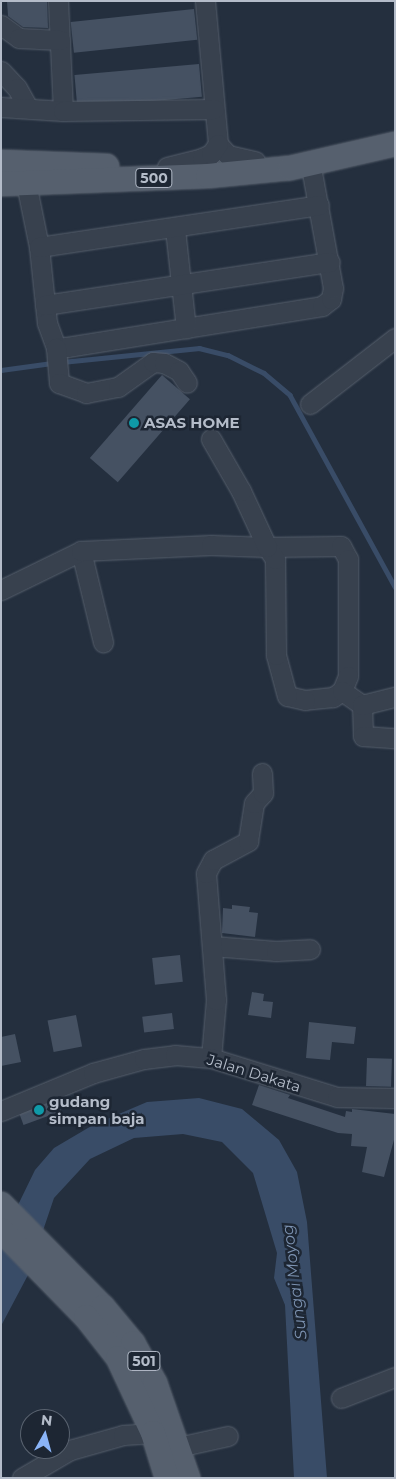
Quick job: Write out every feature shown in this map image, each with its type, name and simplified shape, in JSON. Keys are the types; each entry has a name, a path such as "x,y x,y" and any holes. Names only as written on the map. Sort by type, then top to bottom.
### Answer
{"main road":[{"name":"500","path":"1,179 26,183 208,176 290,168 307,162 395,144"},
{"name":"500","path":"1,179 290,159 307,162"},
{"name":"501","path":"1,1204 55,1269 118,1358 153,1433 166,1478"},
{"name":"501","path":"1,1230 55,1269 133,1343 155,1383 188,1478"}],"street":[{"path":"58,1 63,111"},
{"path":"205,1 218,144 228,155 255,161"},
{"path":"1,25 12,35 27,40 60,40"},
{"path":"1,70 17,88 28,108"},
{"path":"1,107 63,111 214,109"},
{"path":"168,167 211,154 218,144"},
{"path":"56,348 322,306 331,299 333,288 319,206 307,162"},
{"path":"26,183 39,247 47,323 56,348 59,383 86,393 118,387 153,362 164,363 179,370 187,382"},
{"path":"39,247 175,229 319,206"},
{"path":"175,229 186,328"},
{"path":"45,305 330,262"},
{"path":"310,404 395,338"},
{"path":"1,590 81,551 211,545 267,547 341,546 348,559 348,676 342,691 333,697 305,700 287,696 276,655 275,559 267,547 211,439"},
{"path":"81,551 103,642"},
{"path":"342,691 362,704 395,697"},
{"path":"362,704 363,736 395,738"},
{"path":"212,1058 216,1025 206,873 213,860 248,841 254,803 262,793 262,773"},
{"path":"212,946 276,951 310,949"},
{"name":"Jalan Dakata","path":"1,1111 93,1073 144,1059 175,1055 212,1058 337,1097 395,1098"},
{"path":"341,1398 395,1377"},
{"path":"22,1478 70,1450 123,1435 153,1433"},
{"path":"178,1447 228,1436"}],"water":[{"name":"Sungai Moyog","path":"199,1098 242,1109 279,1140 297,1172 307,1222 327,1478 294,1478 285,1305 274,1278 277,1253 253,1173 222,1142 183,1134 134,1138 90,1159 54,1198 28,1275 1,1326 1,1240 35,1170 54,1148 93,1125 147,1102"}],"building":[{"path":"7,1 47,1 48,28 23,27 8,16"},
{"path":"194,9 197,40 74,53 71,22"},
{"path":"199,64 202,97 77,108 74,75"},
{"name":"ASAS HOME","path":"162,375 190,399 118,482 90,458"},
{"path":"232,905 250,907 249,912 258,913 255,937 222,933 223,908 232,909"},
{"path":"180,955 183,982 155,985 152,958"},
{"path":"252,992 264,994 263,1001 273,1002 271,1018 248,1015"},
{"path":"172,1013 174,1029 144,1033 142,1017"},
{"path":"76,1015 82,1046 54,1052 48,1021"},
{"path":"309,1022 356,1027 354,1044 332,1042 330,1060 306,1058"},
{"path":"15,1034 21,1062 1,1066 1,1037"},
{"path":"367,1058 392,1059 391,1087 366,1086"},
{"path":"259,1085 290,1095 288,1098 345,1117 346,1111 352,1112 352,1109 395,1114 395,1136 384,1177 362,1172 367,1147 351,1146 352,1134 338,1133 252,1105"},
{"name":"gudang simpan baja","path":"57,1100 61,1111 24,1125 19,1114"}],"waterway":[{"path":"62,362 199,348 228,355 264,373 290,395 395,587"},
{"path":"1,370 52,363"}],"place":[{"name":"ASAS HOME","path":"134,423"},
{"name":"gudang simpan baja","path":"39,1110"}]}
